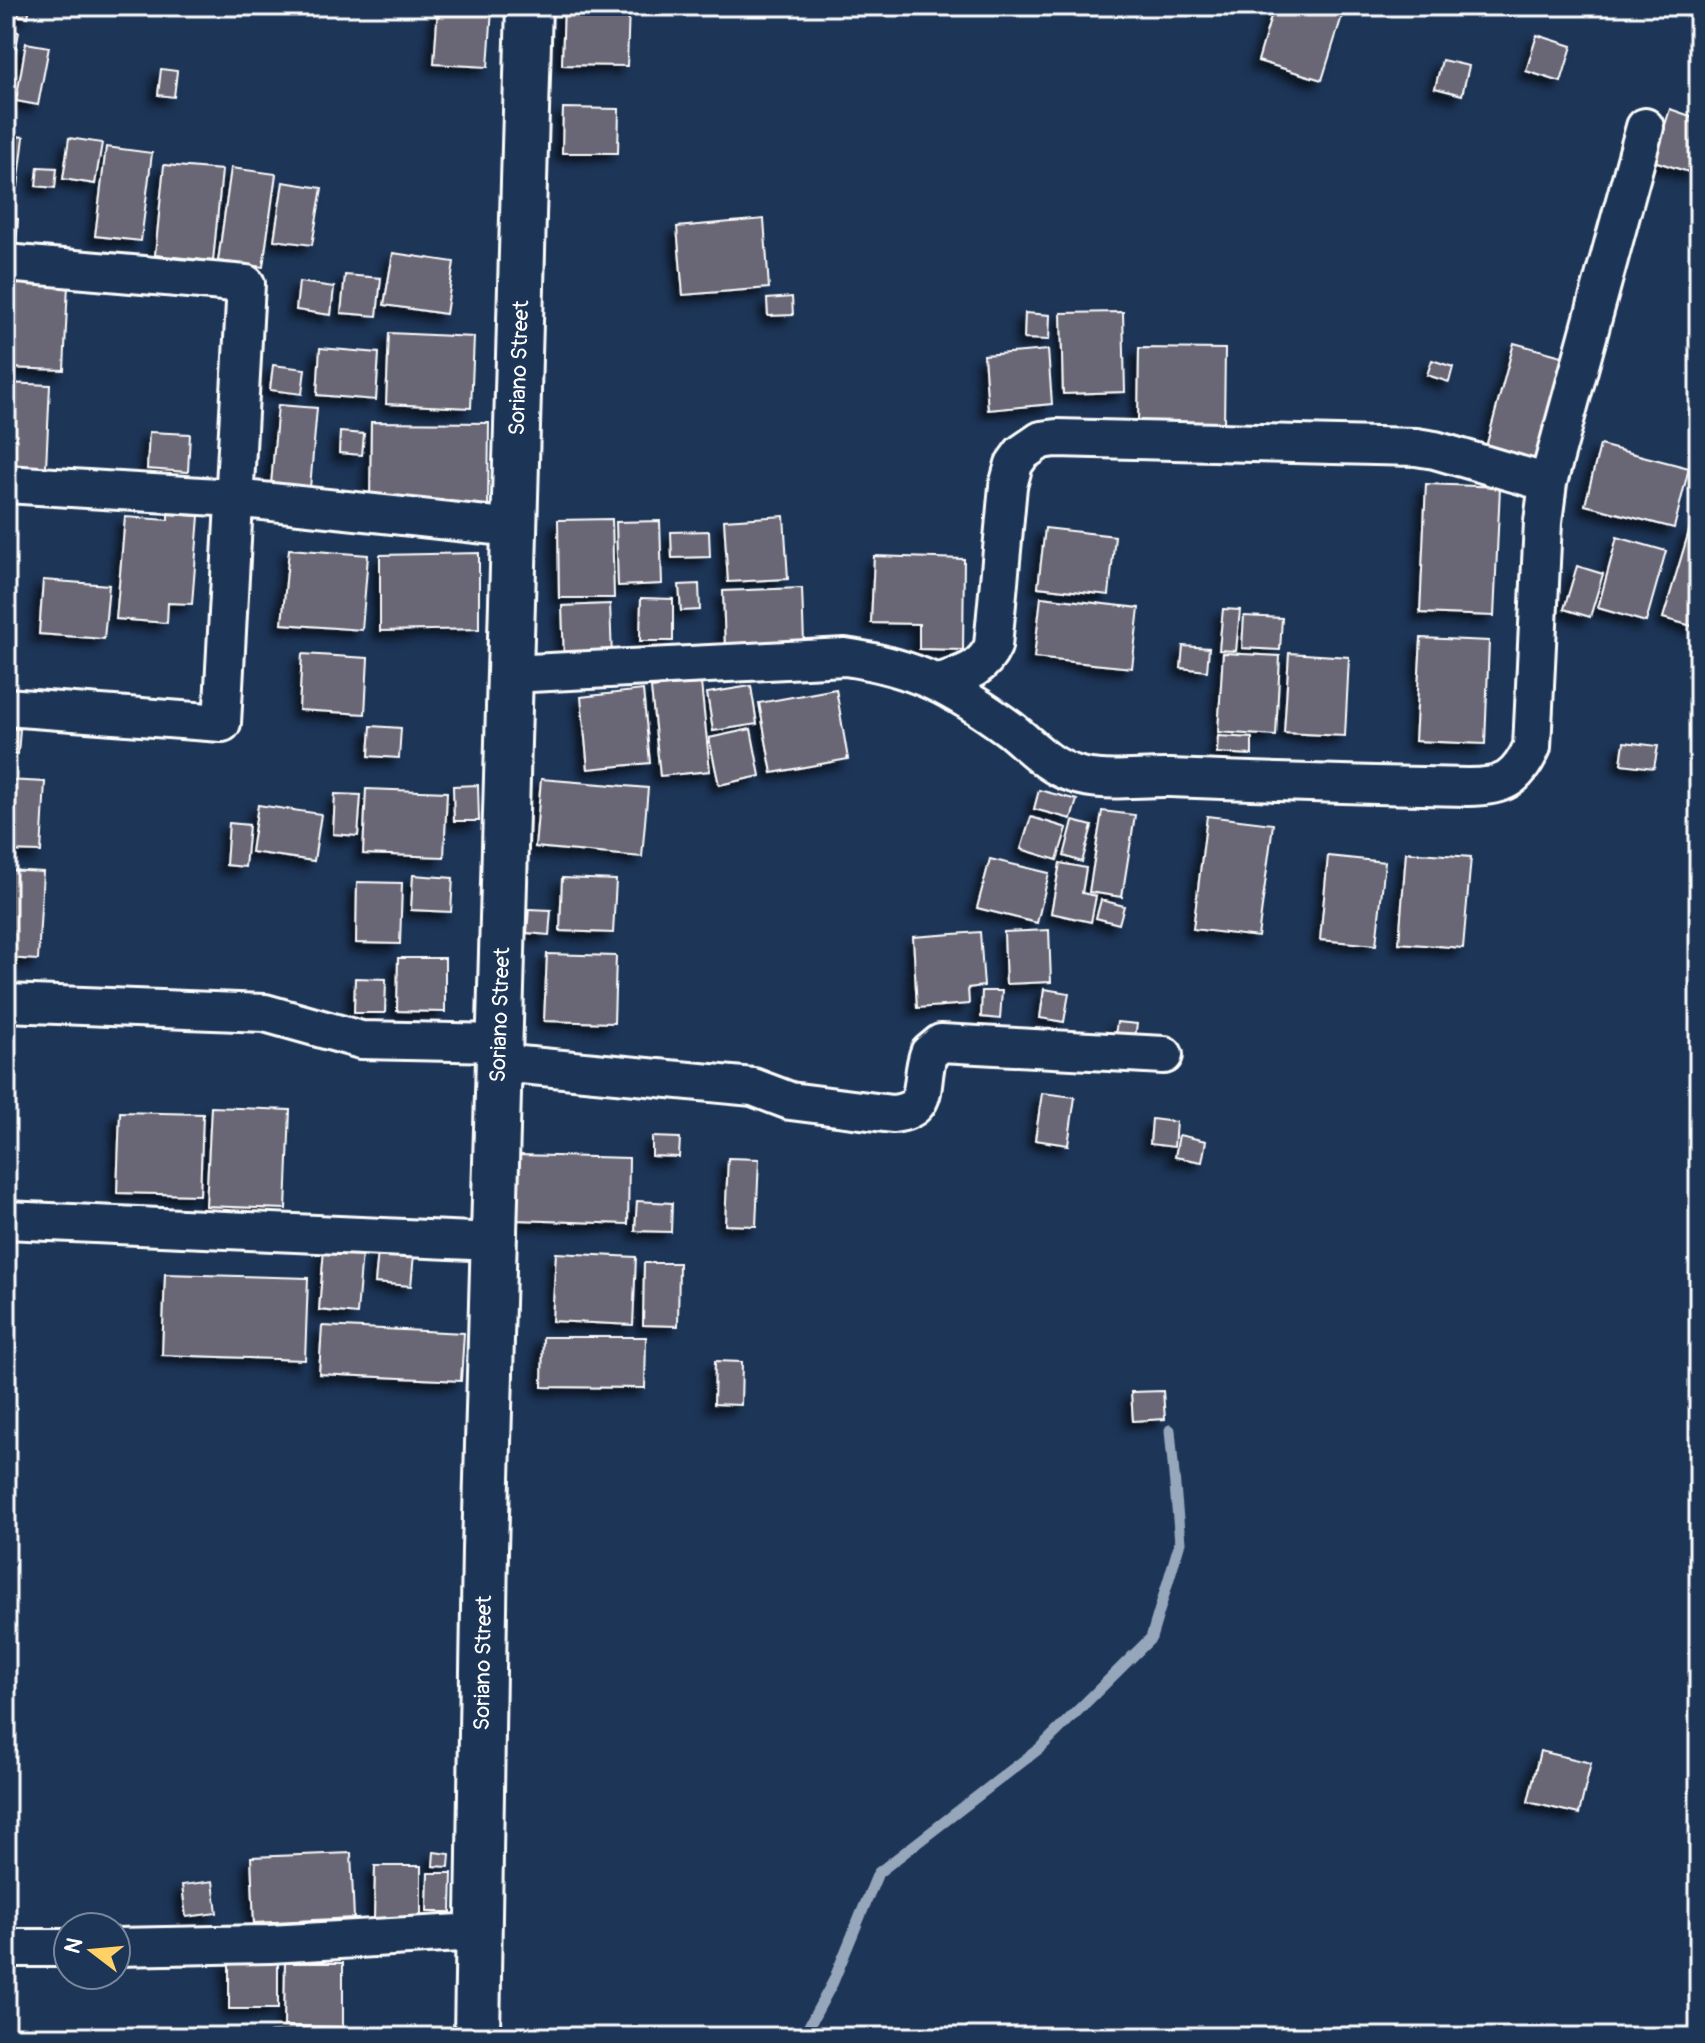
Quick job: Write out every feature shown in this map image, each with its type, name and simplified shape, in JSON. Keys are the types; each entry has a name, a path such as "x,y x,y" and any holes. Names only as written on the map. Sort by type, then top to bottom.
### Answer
{"main road":[{"name":"Soriano Street","path":"477,2031 494,1242 529,6"}],"street":[{"path":"510,674 845,657 894,665 938,683 971,701 1049,762 1071,774 1087,778 1468,787 1506,782 1526,761 1532,747 1543,522 1548,483 1645,127"},
{"path":"6,263 246,284 222,723 6,707"},
{"path":"938,683 977,668 987,659 993,646 1008,486 1014,464 1022,453 1041,440 1128,439 1416,447 1548,483"},
{"path":"6,484 234,498 514,528"},
{"path":"6,1003 265,1013 361,1040 499,1053 753,1087 790,1101 892,1114 906,1113 916,1108 921,1099 929,1053 941,1043 1164,1055"},
{"path":"6,1220 494,1242"},
{"path":"132,1947 270,1944 478,1932"},
{"path":"6,1948 52,1948"}],"building":[{"path":"6,6 30,6 28,17 6,13"},
{"path":"438,6 492,9 488,67 434,64"},
{"path":"564,6 629,6 627,66 562,65"},
{"path":"1274,6 1308,6 1342,16 1322,80 1258,61"},
{"path":"6,30 19,32 6,100"},
{"path":"1537,35 1572,46 1561,82 1526,71"},
{"path":"26,43 49,47 38,105 16,101"},
{"path":"1442,60 1469,66 1462,95 1435,88"},
{"path":"161,69 177,71 174,97 158,95"},
{"path":"563,108 619,109 618,153 562,153"},
{"path":"1670,109 1699,119 1699,151 1692,173 1654,161"},
{"path":"6,135 24,137 18,187 6,186"},
{"path":"69,138 102,143 95,184 63,179"},
{"path":"106,147 152,153 141,241 95,236"},
{"path":"164,165 222,170 213,261 155,255"},
{"path":"38,167 57,168 55,188 36,186"},
{"path":"231,168 276,174 263,267 218,261"},
{"path":"283,182 322,188 312,245 274,240"},
{"path":"6,218 18,219 16,250 6,250"},
{"path":"764,219 769,288 683,295 677,227"},
{"path":"393,253 454,262 446,314 384,305"},
{"path":"345,275 381,278 377,316 341,313"},
{"path":"6,281 68,284 64,370 6,368"},
{"path":"299,282 334,287 331,315 296,310"},
{"path":"792,297 793,315 768,316 767,299"},
{"path":"1123,312 1125,392 1063,394 1061,313"},
{"path":"1025,313 1050,315 1049,340 1024,339"},
{"path":"389,333 474,337 471,408 386,404"},
{"path":"1514,343 1569,358 1540,462 1486,447"},
{"path":"320,348 379,353 376,400 317,395"},
{"path":"1139,348 1225,349 1224,426 1138,425"},
{"path":"1048,350 1052,404 988,410 984,355"},
{"path":"1432,360 1453,367 1449,382 1427,375"},
{"path":"273,365 305,369 302,394 270,390"},
{"path":"6,383 50,385 46,467 6,465"},
{"path":"278,405 317,408 310,488 271,485"},
{"path":"371,422 489,423 488,507 370,505"},
{"path":"149,432 190,434 188,472 147,469"},
{"path":"340,432 364,434 362,455 339,453"},
{"path":"1600,445 1689,468 1674,528 1585,505"},
{"path":"1426,484 1500,487 1494,616 1420,613"},
{"path":"168,514 199,516 192,604 168,603 167,623 116,619 125,517 168,520"},
{"path":"784,516 788,579 728,582 724,520"},
{"path":"612,519 614,598 559,598 558,520"},
{"path":"660,521 662,584 618,586 616,522"},
{"path":"1045,528 1115,536 1109,595 1038,587"},
{"path":"1690,528 1699,530 1699,628 1663,618"},
{"path":"709,531 710,557 672,558 671,532"},
{"path":"1617,537 1666,551 1646,622 1598,608"},
{"path":"289,549 368,555 362,630 282,624"},
{"path":"479,553 479,629 380,631 380,555"},
{"path":"874,556 964,559 963,650 919,649 919,624 871,623"},
{"path":"1577,566 1603,574 1590,617 1564,609"},
{"path":"43,580 109,585 104,639 39,634"},
{"path":"699,584 700,610 681,611 679,585"},
{"path":"802,588 804,643 725,647 723,591"},
{"path":"1041,597 1139,608 1132,668 1034,658"},
{"path":"641,598 673,599 673,641 640,641"},
{"path":"610,604 612,657 564,658 562,606"},
{"path":"1223,609 1240,610 1236,651 1219,650"},
{"path":"1244,616 1282,618 1280,650 1242,648"},
{"path":"1421,638 1489,641 1485,744 1415,741"},
{"path":"1183,646 1209,648 1207,671 1181,668"},
{"path":"1223,653 1280,656 1276,736 1218,732"},
{"path":"1289,653 1349,657 1345,736 1284,733"},
{"path":"302,654 368,658 365,714 299,710"},
{"path":"701,683 710,771 660,776 651,688"},
{"path":"751,686 757,724 713,731 707,693"},
{"path":"836,689 848,759 772,773 759,703"},
{"path":"643,690 650,763 588,769 581,697"},
{"path":"371,726 401,728 399,758 369,756"},
{"path":"6,728 20,729 18,754 6,753"},
{"path":"751,729 760,776 719,785 709,738"},
{"path":"1218,736 1252,738 1252,755 1217,753"},
{"path":"1624,742 1658,746 1654,768 1621,764"},
{"path":"541,779 648,788 642,857 535,847"},
{"path":"6,780 45,782 41,852 6,851"},
{"path":"478,785 479,821 454,821 453,786"},
{"path":"366,789 447,792 444,857 363,854"},
{"path":"1039,790 1077,800 1071,819 1034,809"},
{"path":"335,794 361,795 358,836 333,834"},
{"path":"258,805 321,814 314,861 251,852"},
{"path":"1102,811 1135,815 1122,897 1089,892"},
{"path":"1207,816 1273,824 1258,937 1193,929"},
{"path":"1031,817 1067,828 1057,860 1021,849"},
{"path":"1073,821 1092,826 1082,862 1064,856"},
{"path":"229,823 249,825 245,867 226,865"},
{"path":"1406,852 1471,857 1463,948 1399,943"},
{"path":"1328,856 1385,862 1376,945 1320,940"},
{"path":"990,859 1049,873 1037,923 977,908"},
{"path":"1060,863 1086,868 1082,893 1096,896 1091,922 1051,913"},
{"path":"6,870 43,872 38,960 6,958"},
{"path":"413,875 453,878 451,912 411,910"},
{"path":"562,878 616,880 613,933 560,931"},
{"path":"357,882 402,883 400,944 356,943"},
{"path":"1101,900 1124,906 1119,924 1096,918"},
{"path":"529,909 551,910 549,935 527,933"},
{"path":"1049,930 1051,982 1006,984 1004,932"},
{"path":"980,932 984,986 968,988 969,1004 917,1008 913,937"},
{"path":"547,954 616,956 614,1023 544,1021"},
{"path":"398,958 445,958 445,1012 397,1011"},
{"path":"355,978 386,979 385,1013 354,1013"},
{"path":"1044,989 1069,993 1064,1022 1040,1018"},
{"path":"982,991 1002,991 1000,1019 981,1017"},
{"path":"1117,1022 1137,1024 1133,1051 1113,1048"},
{"path":"1042,1093 1075,1097 1068,1145 1035,1140"},
{"path":"211,1107 290,1110 286,1209 206,1206"},
{"path":"120,1112 203,1114 200,1195 117,1193"},
{"path":"1152,1119 1176,1122 1174,1147 1150,1144"},
{"path":"1179,1135 1206,1141 1202,1162 1175,1157"},
{"path":"652,1137 680,1138 679,1157 652,1156"},
{"path":"519,1155 629,1158 628,1224 517,1220"},
{"path":"728,1158 759,1159 756,1226 725,1225"},
{"path":"637,1201 672,1203 671,1232 635,1231"},
{"path":"324,1249 362,1252 357,1314 319,1310"},
{"path":"378,1251 414,1254 411,1286 375,1283"},
{"path":"556,1253 636,1257 633,1325 552,1321"},
{"path":"644,1263 679,1263 678,1326 643,1325"},
{"path":"165,1274 308,1278 305,1360 162,1355"},
{"path":"322,1326 464,1333 461,1381 319,1374"},
{"path":"543,1337 646,1337 645,1388 542,1387"},
{"path":"715,1361 742,1362 741,1405 714,1404"},
{"path":"1163,1391 1165,1419 1133,1421 1131,1392"},
{"path":"1540,1751 1591,1763 1579,1814 1528,1802"},
{"path":"434,1852 450,1854 449,1867 433,1866"},
{"path":"351,1853 354,1918 254,1923 251,1857"},
{"path":"375,1866 421,1866 421,1921 374,1921"},
{"path":"428,1873 452,1873 451,1912 427,1912"},
{"path":"213,1881 217,1913 186,1917 182,1885"},
{"path":"229,1960 278,1960 278,2009 229,2009"},
{"path":"285,1963 343,1963 343,2027 284,2026"}],"waterway":[{"path":"803,2037 833,1982 878,1873 1040,1748 1151,1638 1180,1542 1170,1430"},
{"path":"271,2037 323,2028 367,2037"}]}
